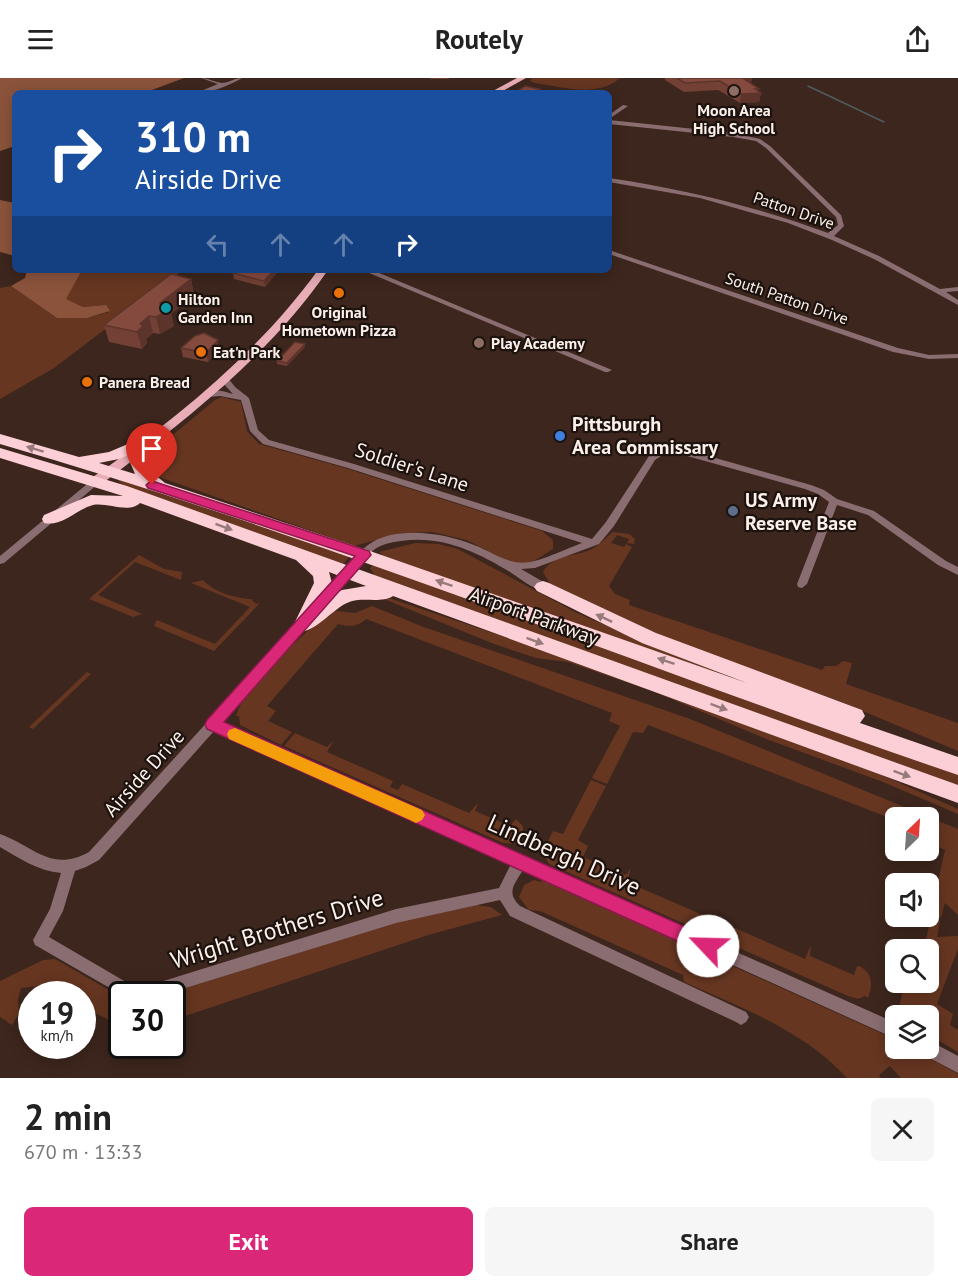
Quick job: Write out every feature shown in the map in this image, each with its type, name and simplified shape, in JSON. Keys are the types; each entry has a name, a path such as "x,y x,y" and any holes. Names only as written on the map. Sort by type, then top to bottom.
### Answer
{"highway":[{"path":"0,439 60,457 85,460 101,459 121,453 154,438"},
{"path":"154,438 140,457 139,466 168,499"},
{"path":"0,453 24,460 26,466 70,480 74,485 73,492 50,519"},
{"name":"Airport Parkway","path":"60,457 111,471 168,499 299,555 958,794"},
{"name":"Airport Parkway","path":"24,460 95,482 168,499 364,555 958,763"},
{"path":"50,519 91,500 168,499"},
{"path":"299,555 321,574 323,583 302,626"},
{"path":"543,587 649,638 796,692 958,763"},
{"path":"302,626 338,598 349,593 373,591 419,598"}],"main road":[{"path":"500,90 522,78"},
{"path":"95,482 225,381 280,328 321,273"}],"street":[{"path":"203,78 224,85"},
{"path":"208,90 240,78"},
{"path":"612,115 625,106"},
{"path":"612,122 733,135 765,144 839,216 841,226 829,236"},
{"name":"Patton Drive","path":"612,180 718,200 829,236 939,291 958,303"},
{"name":"South Patton Drive","path":"612,253 896,350 929,357 958,356"},
{"path":"373,273 608,370"},
{"path":"939,291 958,289"},
{"path":"225,381 246,401"},
{"path":"208,394 220,393 246,401"},
{"name":"Soldier's Lane","path":"246,401 254,431 266,442 358,468 592,543"},
{"path":"504,564 522,567 592,543 603,533 652,458 657,453 668,450 680,451 813,488 834,501 871,513 942,563 958,571"},
{"path":"0,561 95,482"},
{"path":"802,584 834,501"},
{"path":"543,587 540,574 558,545 553,531"},
{"name":"Airside Drive","path":"69,868 85,862 99,851 302,626 368,549 384,541 428,535 464,543 543,587"},
{"name":"Lindbergh Drive","path":"213,724 885,1026"},
{"path":"0,840 47,865 69,868"},
{"path":"520,862 504,893 507,904 515,911 741,1017"},
{"name":"Wright Brothers Drive","path":"69,868 58,906 40,940 123,988 136,992 148,992 396,916 504,893"},
{"path":"939,1054 958,1065"}],"shaded area":[{"path":"0,78 184,78 152,90 12,90 12,147 0,151"},
{"path":"532,78 620,78 601,88 579,90 535,83 530,81"},
{"path":"0,200 12,202 12,255 0,252"},
{"path":"26,273 80,273 66,299 83,307 106,305 110,311 87,318 57,318 11,286 25,278"},
{"path":"80,273 179,273 54,368 0,399 0,288 11,286 57,318 87,318 109,312 106,305 83,307 65,299"},
{"path":"222,397 241,402 247,431 259,444 345,468 542,531 553,540 553,549 529,564 509,562 467,540 432,532 403,533 354,546 151,474 142,459 150,449"},
{"path":"117,479 348,555 348,558 342,566 121,484"},
{"path":"613,532 629,534 635,539 634,544 627,543 629,539 617,535 611,543 624,547 626,544 632,547 609,586 615,594 630,600 629,605 822,670 825,666 836,666 843,661 852,663 846,684 958,723 958,751 839,701 677,643 550,584 543,572 547,566 557,559 590,550"},
{"path":"415,543 439,544 458,549 577,613 636,638 728,672 726,676 381,556 379,552"},
{"path":"139,555 164,569 182,572 181,580 135,562 98,595 142,614 133,617 89,599"},
{"path":"375,563 958,771 958,788 372,575 374,574 370,568"},
{"path":"203,580 225,594 251,599 256,604 260,603 214,651 154,626 157,620 215,644 250,607 191,583"},
{"path":"386,597 561,656 844,758 958,809 958,814 883,782 769,740 655,692 568,662 536,658 494,644 384,599"},
{"path":"372,606 421,626 690,719 904,807 885,807 885,816 648,725 643,733 633,732 607,784 592,778 620,726 609,721 612,713 366,619 353,626 338,624 267,706 276,711 268,721 292,732 281,745 240,725 239,716 236,716 242,703 276,660 329,610 355,613"},
{"path":"87,672 91,674 33,729 29,727"},
{"path":"295,733 327,747 334,740 327,752 393,781 390,787 398,790 402,784 469,813 478,803 475,811 510,826 516,819 523,826 523,834 516,844 503,843 284,746"},
{"path":"591,780 606,786 578,840 588,846 583,857 626,875 631,868 627,882 721,923 720,928 732,934 735,928 805,959 811,945 810,956 854,975 857,966 860,966 871,980 868,998 865,996 858,999 848,996 549,864 544,855 541,855 553,831 563,834"},
{"path":"939,821 958,829 958,915 945,903 941,918 939,917 939,877 945,850 939,847"},
{"path":"534,880 541,882 542,880 885,1035 885,1059 931,1059 958,1074 958,1078 901,1078 890,1066 879,1075 881,1078 847,1078 830,1061 791,1033 684,982 683,975 540,911 529,910 519,897 524,885"},
{"path":"476,905 491,907 502,915 428,935 186,1016 186,988 398,922"},
{"path":"929,927 939,927 937,937 958,936 958,949 937,1004 939,1005 900,1005 902,993 939,993 939,939 926,939"},
{"path":"55,959 93,981 18,981 18,1015 12,1025 0,1017 0,981 43,960"},
{"path":"96,983 108,990 108,1020 96,1014"},
{"path":"939,1005 953,1014 950,1025 958,1030 958,1052 939,1041"}],"building":[{"path":"677,78 751,78 744,79 759,89 755,89 761,93 741,94 720,81 685,83"},
{"path":"525,86 540,89 538,90 519,90"},
{"path":"233,273 271,273 264,281"},
{"path":"171,274 191,279 160,303 167,305 170,310 156,317 149,316 140,324 143,326 137,332 104,325"},
{"path":"204,333 218,340 206,353 181,348 195,336"},
{"path":"295,342 305,344 287,363 277,361"}],"waterway":[{"path":"808,86 884,122"}],"slow traffic":[{"path":"235,734 416,815"}],"place":[{"name":"Moon Area High School","path":"734,91"},
{"name":"Original Hometown Pizza","path":"339,293"},
{"name":"Hilton Garden Inn","path":"166,308"},
{"name":"Play Academy","path":"479,343"},
{"name":"Eat'n Park","path":"201,352"},
{"name":"Panera Bread","path":"87,382"},
{"name":"Pittsburgh Area Commissary","path":"560,436"},
{"name":"US Army Reserve Base","path":"733,511"}],"route":[{"path":"152,485 364,555 213,724 708,946"}]}
